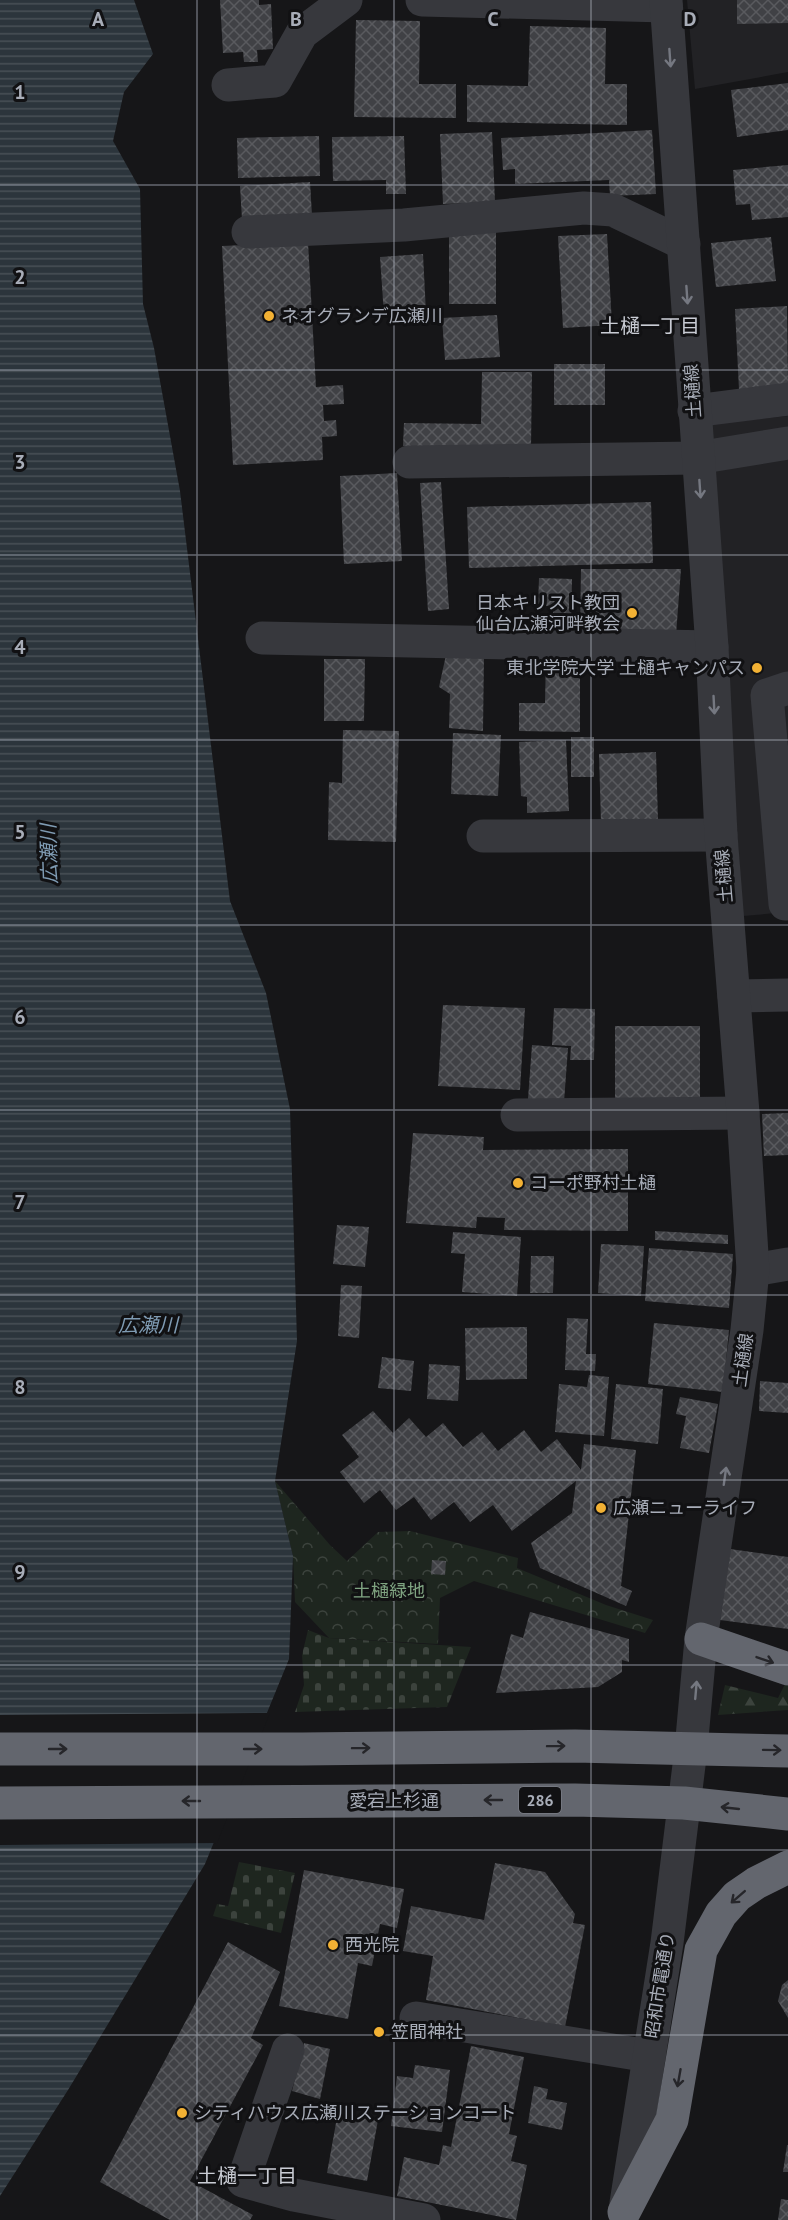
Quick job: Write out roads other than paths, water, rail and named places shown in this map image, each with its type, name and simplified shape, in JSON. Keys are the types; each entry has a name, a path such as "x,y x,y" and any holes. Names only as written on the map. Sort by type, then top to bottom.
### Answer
{"highway":[{"path":"701,1639 788,1669"},
{"path":"0,1749 575,1746 788,1750"},
{"name":"愛宕上杉通","path":"0,1803 575,1800 684,1803 788,1814"},
{"path":"624,2216 672,2120 701,1950 721,1914 737,1896 756,1883 788,1867"}],"street":[{"path":"228,85 275,81 302,33 346,0"},
{"path":"422,0 666,3"},
{"name":"土樋線","path":"666,3 712,647 721,835 753,1270 747,1330 701,1639 691,1749"},
{"path":"248,232 404,225 584,208 613,210 684,244"},
{"path":"694,411 788,399"},
{"path":"409,462 697,458 788,443"},
{"path":"262,638 712,647"},
{"path":"788,688 766,695 785,904 788,903"},
{"path":"483,836 721,835"},
{"path":"734,996 788,995"},
{"path":"517,1115 743,1113"},
{"path":"753,1270 788,1264"},
{"name":"昭和市電通り","path":"624,2216 667,1943 691,1749"},
{"path":"416,2018 649,2056"},
{"path":"288,2050 243,2181 294,2195 424,2220"}],"water":[{"name":"広瀬川","path":"0,0 134,0 153,54 124,92 113,141 140,189 143,304 154,348 180,491 230,901 266,993 290,1109 297,1341 275,1481 293,1556 289,1659 205,1864 68,2090 0,2196"}],"place":[{"name":"ネオグランデ広瀬川","path":"269,316"},
{"name":"日本キリスト教団 仙台広瀬河畔教会","path":"632,613"},
{"name":"東北学院大学 土樋キャンパス","path":"757,668"},
{"name":"コーポ野村土樋","path":"518,1183"},
{"name":"広瀬ニューライフ","path":"601,1508"},
{"name":"西光院","path":"333,1945"},
{"name":"笠間神社","path":"379,2032"},
{"name":"シティハウス広瀬川ステーションコート","path":"182,2113"}],"district":[{"name":"土樋一丁目","path":"650,326"},
{"name":"土樋一丁目","path":"247,2176"}],"park label":[{"name":"土樋緑地","path":"389,1591"}]}
